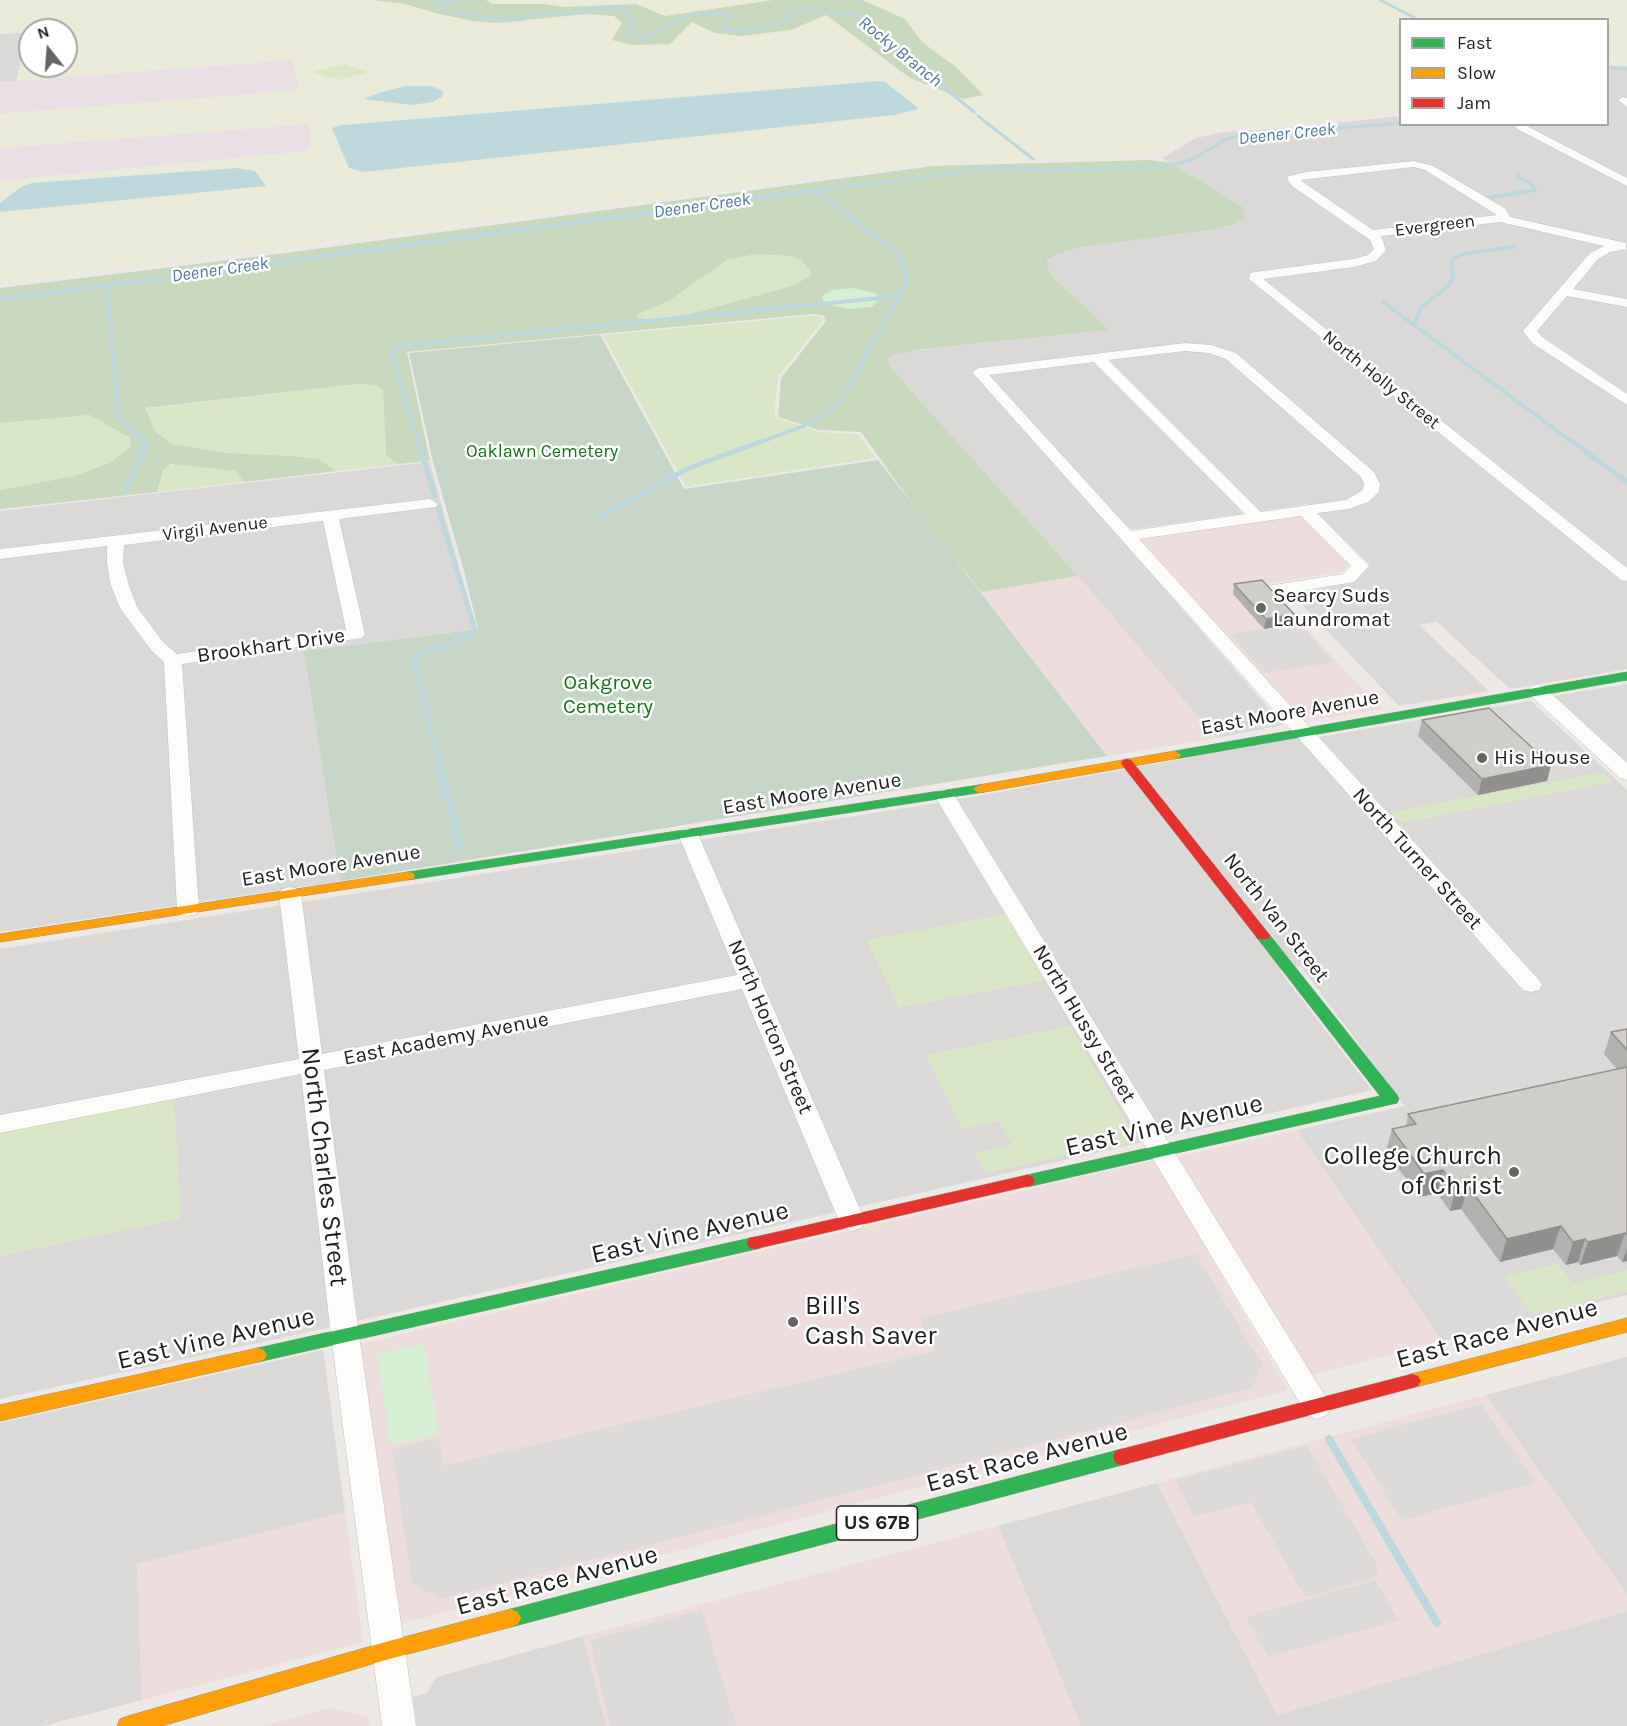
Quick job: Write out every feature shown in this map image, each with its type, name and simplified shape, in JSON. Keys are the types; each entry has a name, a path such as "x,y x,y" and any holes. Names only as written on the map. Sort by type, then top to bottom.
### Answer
{"street":[{"path":"1521,127 1627,183"},
{"path":"1585,161 1618,166"},
{"path":"1371,234 1296,184 1293,178 1393,165 1422,166 1502,212 1504,216 1500,218"},
{"path":"1500,218 1625,246"},
{"name":"Evergreen","path":"1371,234 1500,218"},
{"name":"North Holly Street","path":"1371,234 1379,242 1380,250 1372,258 1354,263 1255,276 1255,279 1627,576"},
{"path":"1625,246 1600,252 1562,291 1530,331 1537,340 1625,397"},
{"path":"1562,291 1627,303"},
{"path":"1098,358 1185,347 1211,349 1232,356 1368,475 1372,484 1371,492 1362,499 1349,504 1127,536"},
{"path":"1098,358 1257,517"},
{"name":"North Turner Street","path":"1098,358 979,372 1532,986"},
{"name":"Virgil Avenue","path":"0,554 430,504"},
{"path":"1274,590 1348,578 1361,566 1304,510"},
{"name":"Brookhart Drive","path":"173,660 356,634 330,516"},
{"path":"116,540 115,562 119,583 129,608 156,646 173,660 188,909"},
{"name":"East Moore Avenue","path":"0,938 944,795 1627,676"},
{"path":"1537,692 1627,774"},
{"name":"North Van Street","path":"1127,763 1391,1099"},
{"name":"North Hussy Street","path":"944,795 1317,1407"},
{"name":"North Horton Street","path":"688,834 852,1221"},
{"name":"North Charles Street","path":"290,894 345,1335 399,1726"},
{"name":"East Academy Avenue","path":"0,1124 750,980"},
{"name":"East Vine Avenue","path":"0,1413 1391,1099"},
{"name":"East Race Avenue","path":"128,1726 389,1650 1627,1325"}],"shaded area":[{"path":"18,33 16,81 0,82 0,34"},
{"path":"292,60 300,91 0,114 0,82 78,78 78,76"},
{"path":"1609,65 1627,66 1627,669 1510,689 1437,622 1419,625 1489,691 1399,706 1292,594 1355,582 1370,565 1308,504 1115,532 1283,725 1216,738 1078,576 890,367 888,360 891,356 901,352 1108,330 1057,281 1049,271 1047,262 1058,254 1077,248 1232,225 1243,207 1162,158 1196,138 1224,132 1399,116 1399,126 1609,126"},
{"path":"310,124 311,146 307,151 0,181 0,148"},
{"path":"430,462 476,629 304,651 340,881 0,932 0,511"},
{"path":"1300,515 1350,563 1342,572 1263,584 1382,709 1303,722 1139,538"},
{"path":"1078,576 1216,738 1107,756 981,592"},
{"path":"1299,624 1334,662 1264,673 1230,634"},
{"path":"1627,684 1627,763 1554,696"},
{"name":"College Church of Christ","path":"1531,701 1627,790 1627,1295 1442,1341 1297,1130 1405,1106 1300,965 1489,925 1319,737"},
{"path":"1512,719 1548,727 1595,770 1547,779 1487,723"},
{"path":"1298,738 1470,930 1279,970 1372,1090 322,1329 0,1399 0,949 932,804"},
{"path":"1602,786 1627,809 1627,955 1549,972 1416,822"},
{"path":"1472,931 1576,1046 1397,1086 1304,966"},
{"path":"1517,1086 1532,1105 1425,1129 1411,1110"},
{"path":"1358,1120 1416,1201 1434,1197 1447,1215 1458,1213 1532,1315 1442,1336 1304,1131"},
{"path":"1297,1130 1442,1341 1311,1375 1177,1157"},
{"path":"1155,1160 1288,1390 396,1625 359,1344"},
{"path":"1196,1254 1262,1365 1252,1388 441,1599 412,1584 392,1449 438,1438 444,1466 934,1351 920,1318"},
{"path":"323,1350 345,1512 137,1564 142,1700 43,1726 0,1726 0,1423"},
{"path":"1627,1357 1627,1595 1486,1395"},
{"path":"1486,1395 1627,1595 1627,1611 1277,1715 1157,1483"},
{"path":"1481,1404 1536,1483 1402,1520 1351,1439"},
{"path":"1307,1446 1376,1563 1378,1572 1367,1580 1305,1597 1251,1502 1194,1517 1175,1480"},
{"path":"1157,1483 1277,1715 1627,1611 1627,1726 1081,1726 998,1526"},
{"path":"345,1512 363,1642 142,1700 137,1564"},
{"path":"998,1526 1081,1726 606,1726 583,1636"},
{"path":"1375,1580 1399,1620 1268,1657 1246,1617"},
{"path":"702,1610 736,1726 610,1726 590,1640"},
{"path":"583,1636 606,1726 417,1726 413,1697 427,1693 437,1677"},
{"path":"330,1708 368,1717 369,1726 262,1726"}],"green space":[{"path":"0,0 1627,0 1627,62 1609,62 1609,18 1399,18 1399,113 1281,126 1211,129 1191,133 1159,153 1142,157 933,163 0,285 0,181 289,154 307,151 311,146 309,124 0,148 0,114 300,90 292,60 78,76 78,18 18,18 18,33 0,34"},
{"path":"371,0 486,0 492,4 544,4 564,7 636,4 665,16 773,0 862,0 905,19 922,42 956,67 983,95 963,99 910,78 826,15 791,30 741,36 715,33 692,22 670,44 632,45 612,40 622,23 614,16 587,14 495,23 435,13 405,4"},
{"path":"343,64 368,72 338,80 313,72"},
{"path":"18,74 18,78 55,78 16,81"},
{"path":"1149,160 1171,163 1243,207 1246,218 1232,225 1077,248 1058,254 1047,261 1049,271 1057,281 1109,330 916,350 891,356 888,360 890,367 1078,576 981,592 920,515 861,432 819,430 778,417 781,378 826,321 823,315 812,314 407,352 430,461 398,464 386,455 383,390 374,385 358,384 145,408 155,431 172,444 228,453 318,459 337,471 244,482 235,471 171,464 164,469 157,492 0,509 0,490 74,476 110,463 131,446 130,438 90,415 0,423 0,288 278,254 933,166","holes":["758,254 790,256 801,260 811,272 809,277 791,286 691,314 650,320 637,317 638,314 670,300 728,259"]},
{"path":"758,254 790,256 801,260 811,272 809,277 791,286 691,314 650,320 637,317 637,314 728,259"},
{"path":"852,288 876,293 879,300 871,307 849,309 829,305 822,299 823,295 833,290"},
{"path":"820,316 823,321 778,377 774,417 818,432 858,434 876,458 686,487 603,335"},
{"name":"Oakgrove Cemetery","path":"600,335 684,489 878,460 1107,756 340,881 304,651 478,629 433,462 409,353"},
{"path":"358,384 374,385 383,390 386,455 398,464 337,471 318,459 228,453 171,444 155,431 144,409"},
{"path":"90,415 130,438 131,447 110,463 74,476 0,490 0,423"},
{"path":"185,463 189,466 235,471 244,482 157,492 166,466"},
{"path":"1603,772 1614,782 1402,823 1392,812"},
{"path":"1008,914 1046,980 899,1008 866,940"},
{"path":"1070,1026 1137,1141 985,1173 975,1153 1012,1145 999,1121 962,1129 926,1055"},
{"path":"174,1097 181,1219 0,1256 0,1129"},
{"path":"1558,1264 1573,1283 1627,1270 1627,1292 1532,1315 1504,1276"},
{"path":"424,1344 439,1434 391,1445 377,1354"}],"water":[{"path":"885,82 918,108 894,115 364,172 349,168 332,128 342,125"},
{"path":"406,86 430,86 442,90 443,96 433,102 411,105 364,99 382,92"},
{"path":"237,168 255,171 266,186 0,212 0,203 21,187 32,183"}],"building":[{"path":"1262,580 1294,614 1266,619 1234,584"},
{"path":"1489,708 1551,765 1482,779 1422,720"},
{"path":"1627,1029 1627,1050 1611,1032"},
{"name":"College Church of Christ","path":"1627,1067 1627,1235 1625,1233 1588,1242 1585,1239 1573,1242 1561,1226 1507,1239 1468,1186 1456,1188 1443,1170 1424,1174 1392,1129 1416,1124 1408,1114"}],"waterway":[{"name":"Rocky Branch","path":"458,0 435,4 456,13 506,21 524,19 536,14 580,13 602,7 620,10 633,20 628,35 646,39 679,19 706,13 728,15 723,29 741,32 785,20 790,17 791,10 797,9 855,15 974,112"},
{"path":"1380,0 1415,18"},
{"name":"Deener Creek","path":"1609,68 1627,69"},
{"name":"Rocky Branch","path":"978,116 1033,159"},
{"name":"Deener Creek","path":"816,191 987,169 1098,170 1173,165 1193,159 1226,139 1237,136 1399,123"},
{"path":"1519,174 1516,176 1532,185 1536,190 1520,193"},
{"name":"Deener Creek","path":"0,300 812,191"},
{"name":"Deener Creek","path":"801,193 816,191"},
{"path":"816,191 891,248 900,258 908,281 900,296"},
{"path":"1487,198 1529,191"},
{"path":"1414,325 1421,308 1447,287 1453,277 1452,263 1455,258 1464,254 1514,247"},
{"path":"107,286 119,419"},
{"path":"418,442 392,354 395,349 408,345 900,296"},
{"path":"761,442 809,424 838,406 900,296"},
{"path":"1383,302 1414,325"},
{"path":"1414,325 1572,442"},
{"path":"121,422 142,438 143,442"},
{"path":"125,491 145,450 143,440"},
{"path":"418,440 435,497"},
{"path":"600,517 687,469 765,440"},
{"path":"1570,440 1627,482"},
{"path":"438,508 475,630 470,635 456,638"},
{"path":"439,764 414,662 418,655 427,651 458,644"},
{"path":"439,763 460,847"},
{"path":"1329,1439 1437,1623"}],"traffic: fast":[{"path":"1175,755 1627,676"},
{"path":"408,876 979,789"},
{"path":"1027,1181 1391,1099 1263,936"},
{"path":"258,1355 755,1243"},
{"path":"511,1618 1122,1457"}],"traffic: slow":[{"path":"979,789 1175,755"},
{"path":"0,938 408,876"},
{"path":"1412,1381 1627,1325"},
{"path":"0,1413 258,1355"},
{"path":"128,1726 389,1650 511,1618"}],"traffic: jam":[{"path":"1127,763 1263,936"},
{"path":"755,1243 1027,1181"},
{"path":"1122,1457 1412,1381"}],"place":[{"name":"Searcy Suds Laundromat","path":"1261,608"},
{"name":"His House","path":"1482,758"},
{"name":"College Church of Christ","path":"1514,1172"},
{"name":"Bill's Cash Saver","path":"793,1322"}],"park label":[{"name":"Oaklawn Cemetery","path":"542,452"}]}
